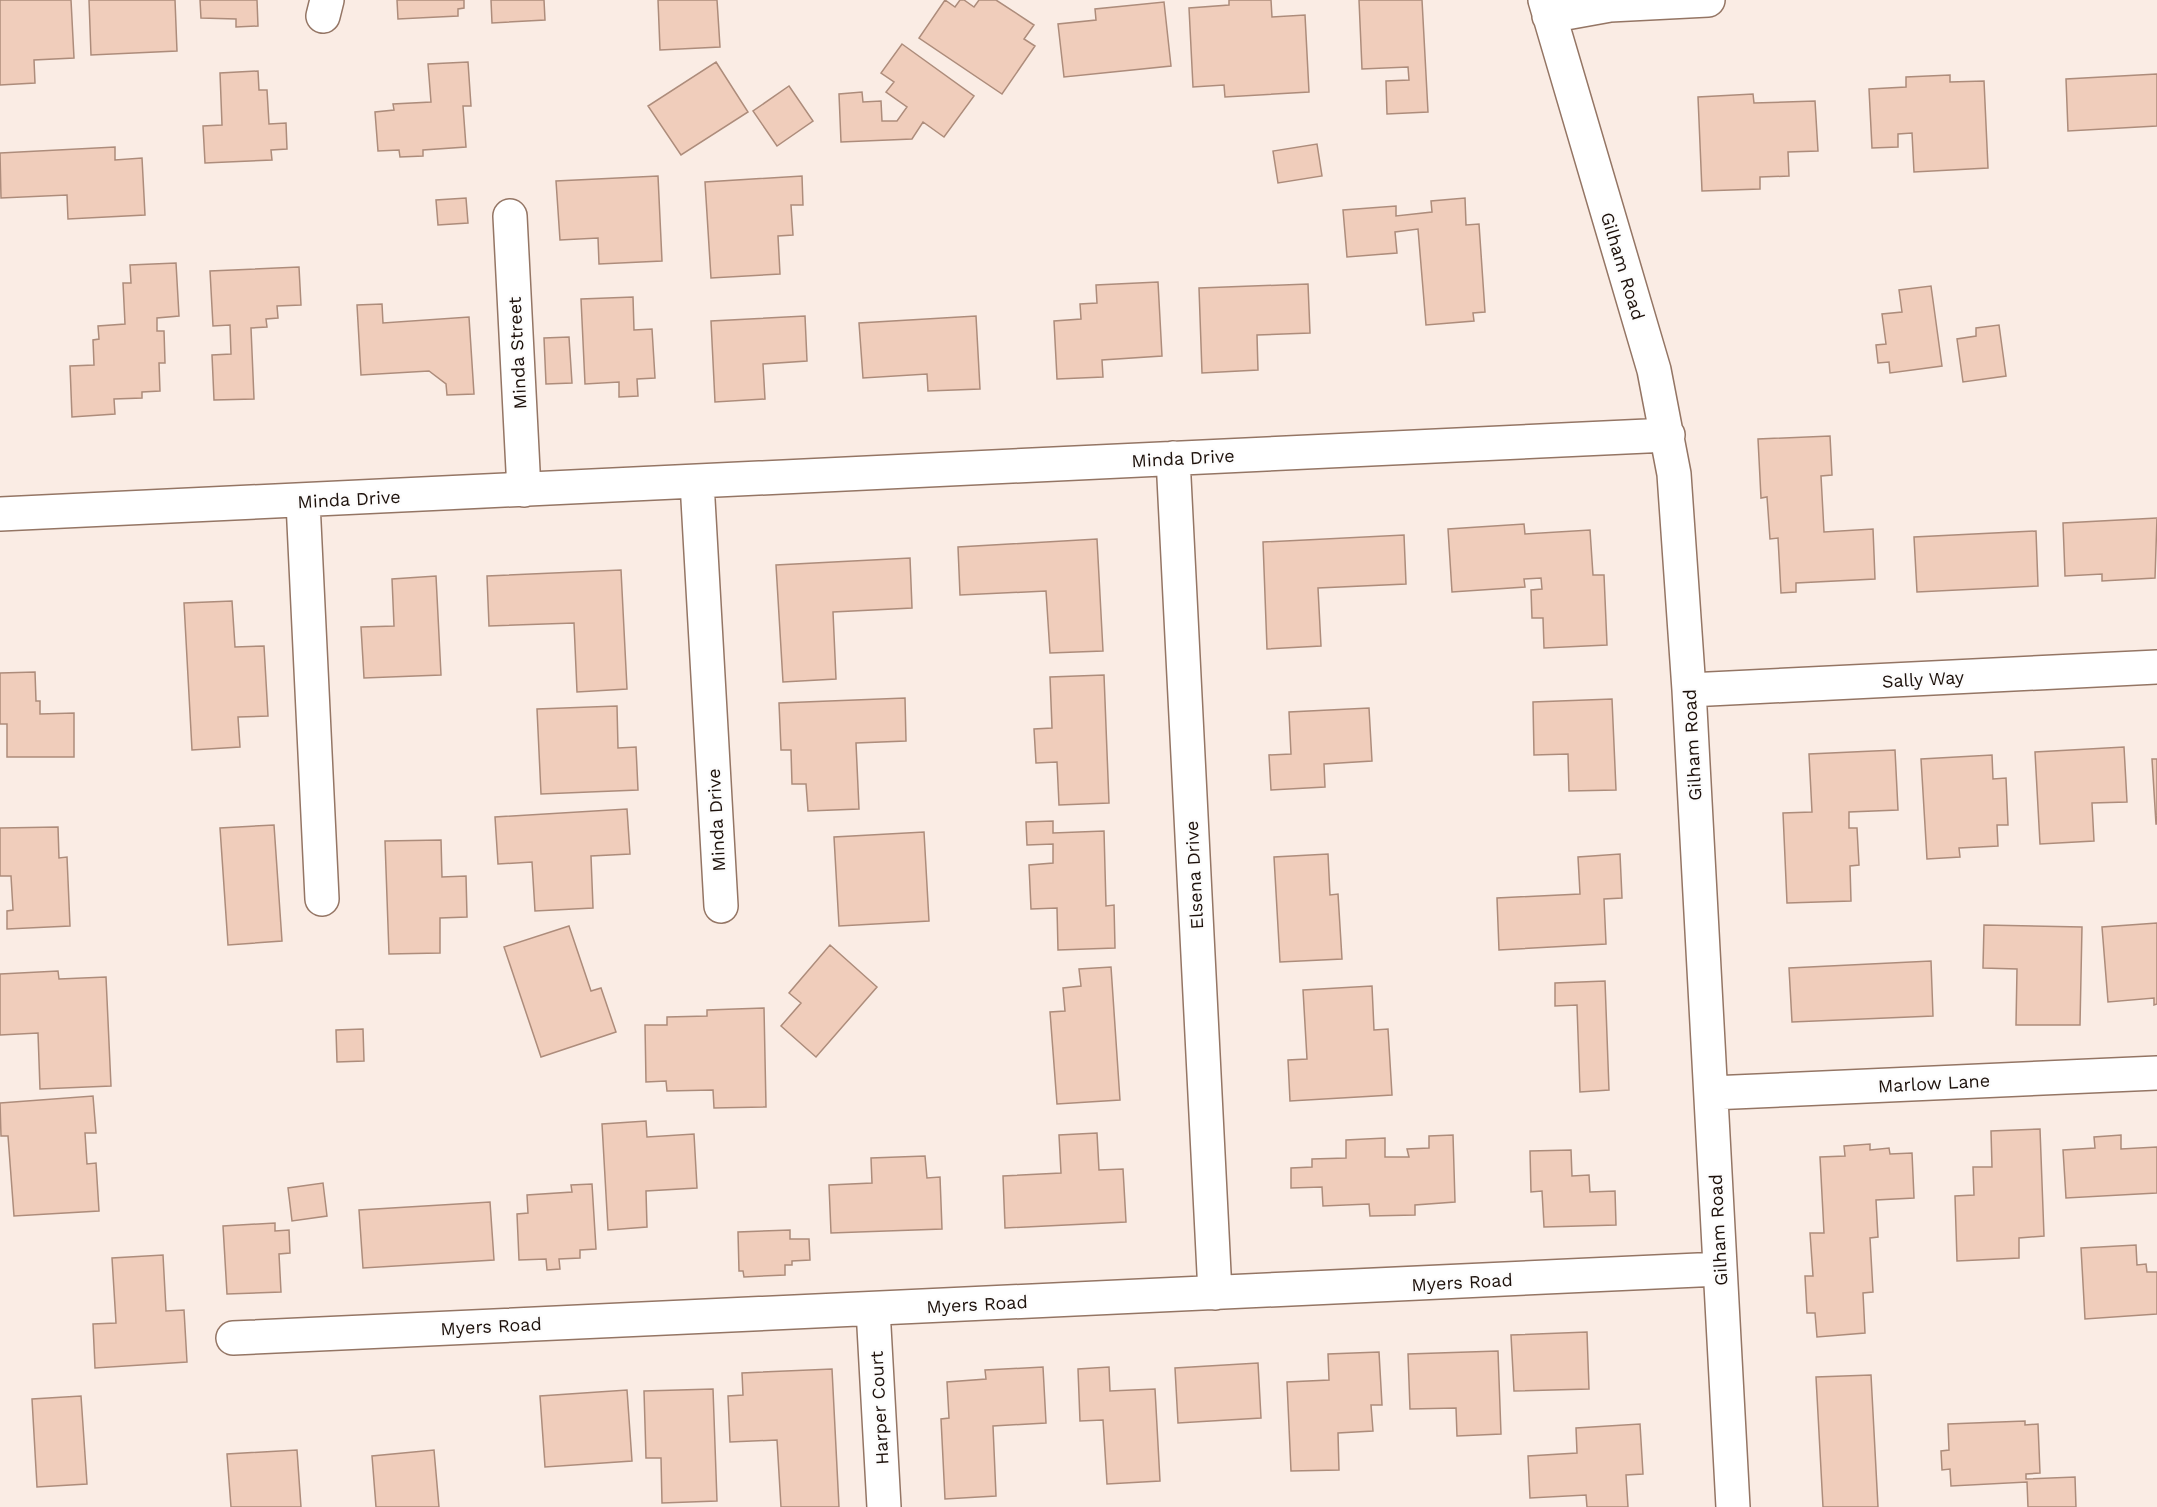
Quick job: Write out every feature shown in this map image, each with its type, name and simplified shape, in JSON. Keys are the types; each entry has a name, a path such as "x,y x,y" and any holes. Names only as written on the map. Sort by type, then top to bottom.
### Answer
{"street":[{"path":"1547,8 1708,0"},
{"name":"Gilham Road","path":"1547,8 1654,370 1674,474 1689,690 1733,1507"},
{"name":"Minda Street","path":"510,216 524,490"},
{"name":"Minda Drive","path":"0,514 303,502 1668,435"},
{"name":"Elsena Drive","path":"1173,458 1215,1293"},
{"name":"Minda Drive","path":"697,482 721,906"},
{"path":"303,502 322,899"},
{"name":"Sally Way","path":"1689,690 2157,667"},
{"name":"Marlow Lane","path":"1711,1093 2157,1073"},
{"name":"Myers Road","path":"233,1338 1720,1269"},
{"name":"Harper Court","path":"873,1309 884,1507"}],"building":[{"path":"0,0 71,0 74,58 34,60 35,83 0,85"},
{"path":"89,0 175,0 177,51 91,55"},
{"path":"200,0 257,0 258,26 236,27 236,19 201,18"},
{"path":"397,0 464,0 464,8 458,9 458,16 398,19"},
{"path":"491,0 544,0 545,20 492,23"},
{"path":"658,0 717,0 720,47 660,50"},
{"path":"945,0 955,7 960,0 964,0 974,7 979,0 996,0 1034,25 1024,39 1035,46 1002,94 919,38"},
{"path":"1229,0 1271,0 1272,17 1305,15 1309,92 1225,97 1224,85 1193,87 1189,8 1229,5"},
{"path":"1359,0 1422,0 1428,112 1387,114 1386,81 1409,80 1408,67 1362,69"},
{"path":"1164,2 1171,66 1064,77 1058,24 1096,20 1095,9"},
{"path":"902,44 974,96 944,137 923,122 912,139 841,142 839,94 862,92 863,102 881,101 882,121 897,121 907,107 886,92 894,82 881,73"},
{"path":"468,62 471,106 463,106 466,147 423,150 423,156 400,157 399,150 378,151 375,112 394,110 393,104 431,102 428,64"},
{"path":"716,62 748,112 681,155 648,106"},
{"path":"258,71 259,90 267,90 269,124 286,123 287,149 271,150 272,160 205,163 203,126 222,125 220,73"},
{"path":"2157,74 2157,126 2068,131 2066,79"},
{"path":"1950,75 1950,82 1984,81 1988,168 1914,172 1912,133 1898,134 1898,147 1872,148 1869,89 1906,87 1906,77"},
{"path":"789,86 813,121 777,146 753,111"},
{"path":"1753,94 1754,103 1815,101 1818,151 1788,152 1789,176 1760,177 1760,189 1702,191 1698,97"},
{"path":"1317,144 1322,176 1278,183 1273,151"},
{"path":"115,147 115,160 142,158 145,215 68,219 67,195 1,198 0,153"},
{"path":"658,176 662,261 599,264 598,238 560,240 556,181"},
{"path":"802,176 803,205 791,205 793,235 778,236 780,274 711,278 705,182"},
{"path":"466,198 468,223 438,225 436,200"},
{"path":"1465,198 1466,225 1479,224 1485,312 1473,313 1474,321 1426,325 1418,229 1395,232 1397,253 1347,257 1343,210 1396,206 1396,216 1432,212 1431,201"},
{"path":"176,263 179,316 157,318 157,331 164,331 165,363 159,363 160,391 142,392 142,398 114,399 115,414 72,417 70,366 94,365 93,340 99,339 98,326 125,324 123,283 131,283 130,265"},
{"path":"299,267 301,305 277,306 278,318 266,319 267,327 251,328 254,399 214,400 212,355 231,354 230,325 213,326 210,271"},
{"path":"1158,282 1162,356 1102,360 1103,377 1057,379 1054,321 1081,319 1080,304 1097,303 1096,285"},
{"path":"1308,284 1310,333 1257,335 1258,370 1202,373 1199,288"},
{"path":"1931,286 1942,366 1890,373 1889,362 1878,363 1876,345 1886,344 1882,314 1902,312 1899,290"},
{"path":"633,297 634,330 652,329 655,378 637,379 638,396 619,397 619,382 585,384 581,299"},
{"path":"382,304 383,323 469,317 474,394 447,395 446,384 429,371 361,375 357,305"},
{"path":"805,316 807,361 763,364 765,399 715,402 711,321"},
{"path":"976,316 980,389 928,391 927,374 863,378 859,323"},
{"path":"1999,325 2006,376 1963,382 1957,339 1976,336 1976,328"},
{"path":"569,337 572,383 546,384 544,338"},
{"path":"1830,436 1832,475 1821,476 1824,532 1873,529 1875,579 1796,583 1796,592 1781,593 1778,538 1770,539 1767,497 1761,498 1758,439"},
{"path":"2157,518 2155,578 2102,581 2102,574 2065,576 2063,523"},
{"path":"1524,524 1525,534 1590,530 1593,575 1604,575 1607,645 1544,648 1543,618 1532,618 1531,590 1542,589 1541,578 1524,579 1525,587 1452,592 1448,529"},
{"path":"2036,531 2038,586 1917,592 1914,537"},
{"path":"1404,535 1406,584 1318,588 1321,646 1267,649 1263,542"},
{"path":"1097,539 1103,651 1050,653 1046,591 960,595 958,547"},
{"path":"910,558 912,608 833,612 836,679 783,682 776,565"},
{"path":"621,570 627,689 577,692 574,623 489,626 487,576"},
{"path":"436,576 441,675 364,678 361,627 394,626 392,579"},
{"path":"232,601 235,647 264,646 268,716 238,717 240,747 192,750 184,603"},
{"path":"35,672 36,701 40,701 40,714 74,713 74,757 7,757 7,724 0,724 0,673"},
{"path":"1104,675 1109,803 1059,805 1057,762 1036,763 1034,729 1052,728 1050,677"},
{"path":"905,698 906,741 856,743 859,809 808,811 806,784 792,784 791,750 781,750 779,703"},
{"path":"1612,699 1616,790 1569,791 1568,754 1534,755 1533,702"},
{"path":"617,706 618,748 636,747 638,790 541,794 537,709"},
{"path":"1369,708 1372,761 1324,764 1325,787 1271,790 1269,755 1291,754 1289,712"},
{"path":"2124,747 2127,802 2092,803 2094,841 2040,844 2035,752"},
{"path":"1895,750 1898,810 1849,812 1849,828 1857,828 1859,865 1850,866 1851,901 1787,903 1783,813 1812,812 1809,754"},
{"path":"1992,755 1993,779 2006,778 2008,825 1997,825 1998,846 1959,848 1960,857 1927,859 1921,759"},
{"path":"2152,759 2157,759 2157,824 2156,824"},
{"path":"627,809 630,854 591,856 593,908 535,911 532,862 498,864 495,817"},
{"path":"1053,821 1053,833 1104,831 1106,906 1114,905 1115,948 1058,950 1057,908 1031,909 1029,865 1053,863 1053,844 1027,845 1026,822"},
{"path":"274,825 282,941 228,945 220,828"},
{"path":"58,827 59,858 67,857 70,926 7,929 7,911 13,910 11,876 0,876 0,828"},
{"path":"924,832 929,921 839,926 834,837"},
{"path":"441,840 442,877 466,876 467,917 440,918 440,953 389,954 385,841"},
{"path":"1328,854 1330,895 1338,894 1342,959 1280,962 1274,857"},
{"path":"1620,854 1622,898 1604,899 1606,944 1499,950 1497,898 1580,894 1578,857"},
{"path":"2157,923 2157,1004 2154,1005 2154,998 2108,1002 2102,927"},
{"path":"1984,925 2082,927 2080,1025 2016,1025 2017,969 1983,968"},
{"path":"569,926 591,991 601,988 616,1032 541,1057 504,947"},
{"path":"830,945 877,987 816,1057 781,1026 801,1003 789,993"},
{"path":"1931,961 1933,1016 1792,1022 1789,968"},
{"path":"1111,967 1120,1100 1057,1104 1050,1012 1065,1011 1063,988 1081,986 1079,969"},
{"path":"58,971 59,979 106,977 111,1086 40,1089 38,1033 0,1035 0,974"},
{"path":"1605,981 1609,1090 1580,1092 1577,1005 1555,1006 1555,983"},
{"path":"1372,986 1374,1030 1388,1029 1392,1095 1290,1101 1288,1060 1307,1059 1303,990"},
{"path":"764,1008 766,1107 714,1108 713,1090 667,1091 666,1081 646,1082 645,1025 667,1025 667,1017 707,1016 707,1010"},
{"path":"363,1029 364,1061 337,1062 336,1030"},
{"path":"93,1096 96,1133 85,1133 87,1164 96,1163 99,1211 14,1216 8,1136 1,1136 0,1103"},
{"path":"646,1121 647,1137 694,1134 697,1188 646,1191 647,1227 608,1230 602,1124"},
{"path":"2040,1129 2044,1236 2019,1238 2019,1258 1957,1261 1955,1196 1974,1195 1973,1167 1992,1167 1991,1131"},
{"path":"1097,1133 1099,1170 1123,1169 1126,1222 1005,1228 1003,1176 1061,1173 1059,1135"},
{"path":"1453,1135 1455,1202 1415,1205 1415,1215 1370,1216 1369,1204 1323,1206 1322,1187 1291,1188 1291,1168 1312,1167 1312,1159 1346,1158 1346,1140 1385,1138 1385,1157 1409,1157 1407,1149 1429,1148 1429,1136"},
{"path":"2121,1135 2121,1149 2157,1147 2157,1193 2066,1198 2063,1150 2095,1148 2094,1137"},
{"path":"1870,1144 1870,1150 1889,1148 1890,1154 1912,1153 1914,1198 1876,1200 1878,1237 1870,1238 1873,1292 1863,1293 1865,1333 1817,1337 1815,1313 1807,1313 1805,1276 1813,1276 1810,1233 1824,1233 1820,1157 1845,1156 1844,1146"},
{"path":"1571,1150 1572,1176 1589,1175 1590,1192 1615,1191 1616,1225 1544,1227 1542,1191 1531,1192 1530,1151"},
{"path":"925,1156 927,1178 940,1177 942,1229 831,1233 829,1185 872,1183 871,1158"},
{"path":"323,1183 327,1216 292,1221 288,1188"},
{"path":"592,1184 596,1249 580,1250 580,1258 559,1259 560,1269 547,1270 546,1259 519,1260 517,1214 528,1213 527,1195 572,1192 571,1185"},
{"path":"490,1202 494,1260 363,1268 359,1210"},
{"path":"275,1223 275,1231 289,1230 290,1253 279,1254 281,1292 227,1294 223,1226"},
{"path":"790,1230 790,1239 809,1239 810,1260 792,1261 792,1265 785,1265 785,1275 744,1277 743,1271 739,1271 738,1232"},
{"path":"2136,1245 2137,1265 2146,1264 2147,1272 2157,1272 2157,1314 2085,1319 2081,1248"},
{"path":"163,1255 166,1311 184,1310 187,1362 95,1368 93,1324 116,1323 112,1258"},
{"path":"1587,1332 1589,1389 1514,1391 1511,1335"},
{"path":"1498,1351 1501,1434 1457,1436 1456,1408 1410,1409 1408,1354"},
{"path":"1379,1352 1382,1405 1371,1405 1373,1431 1338,1433 1339,1470 1291,1471 1287,1382 1329,1380 1328,1354"},
{"path":"1258,1363 1261,1418 1178,1423 1175,1368"},
{"path":"1043,1367 1046,1423 993,1426 996,1496 945,1499 941,1419 949,1418 947,1382 986,1379 985,1370"},
{"path":"1109,1367 1110,1391 1155,1389 1160,1481 1107,1484 1103,1420 1080,1421 1078,1369"},
{"path":"832,1369 839,1507 781,1507 777,1440 730,1442 728,1396 743,1395 742,1373"},
{"path":"1871,1375 1878,1507 1823,1507 1816,1377"},
{"path":"713,1389 717,1501 662,1503 661,1458 646,1458 644,1391"},
{"path":"627,1390 632,1461 545,1467 540,1396"},
{"path":"81,1396 87,1484 37,1487 32,1399"},
{"path":"2025,1421 2025,1425 2038,1424 2040,1473 2026,1474 2026,1479 2075,1477 2076,1507 2028,1507 2027,1482 1951,1486 1950,1469 1942,1470 1941,1451 1949,1450 1948,1424"},
{"path":"1640,1424 1643,1474 1626,1475 1628,1507 1587,1507 1586,1495 1530,1498 1528,1456 1577,1453 1576,1428"},
{"path":"297,1450 301,1507 231,1507 227,1454"},
{"path":"434,1450 439,1507 376,1507 372,1456"}]}
